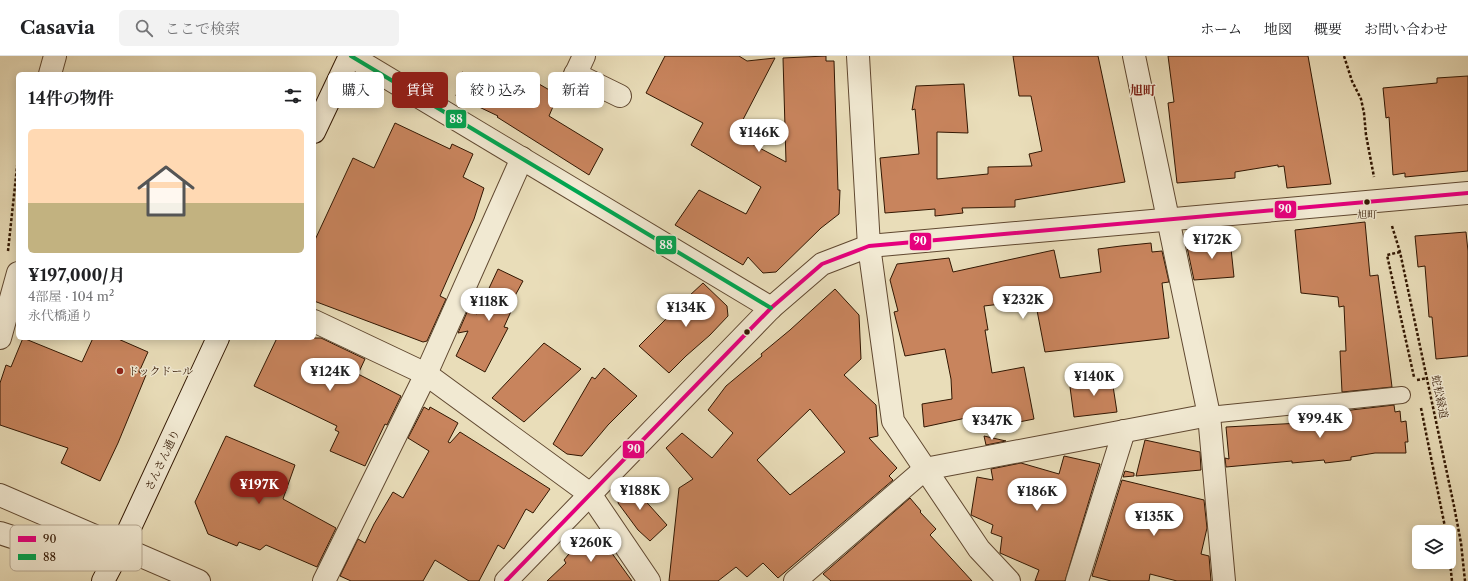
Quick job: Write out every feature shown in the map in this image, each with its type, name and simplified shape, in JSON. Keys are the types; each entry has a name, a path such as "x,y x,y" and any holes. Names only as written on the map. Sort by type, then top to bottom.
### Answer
{"street":[{"path":"51,72 55,56"},
{"path":"316,128 351,56 771,308"},
{"path":"858,56 869,246 893,421 979,549 1009,581"},
{"path":"1134,56 1209,415 1224,581"},
{"path":"604,87 620,96"},
{"path":"324,581 426,374 522,158"},
{"path":"506,581 771,308 822,264 869,246 1468,193"},
{"path":"0,338 16,280"},
{"path":"316,322 426,374 590,494 649,581"},
{"name":"さんさん通り","path":"131,525 217,340"},
{"path":"795,581 925,469 1209,415"},
{"path":"1078,581 1124,431"},
{"path":"0,495 70,525"},
{"path":"0,533 10,536"},
{"path":"142,556 199,581"},
{"name":"さんさん通り","path":"103,581 108,571"}],"lane":[{"path":"1209,415 1402,395"}],"path":[{"path":"1344,56 1352,80 1361,99 1366,136 1376,184"},
{"path":"8,253 10,247 16,180"},
{"name":"蛇松緑道","path":"1392,224 1400,252 1428,378 1461,543 1465,581"},
{"path":"1415,380 1428,378"},
{"path":"1451,569 1452,581"}],"building":[{"path":"665,56 739,56 747,61 775,58 735,135 786,162 783,58 826,56 826,61 834,61 838,190 840,190 839,214 821,228 776,272 763,273 748,257 743,265 675,225 699,190 746,214 761,187 691,145 703,123 646,93"},
{"path":"1013,56 1098,56 1125,182 1015,200 1015,207 962,208 963,213 935,216 935,209 885,213 880,158 919,154 915,109 912,110 916,86 964,84 968,133 937,132 937,179 988,174 988,167 1032,166 1029,154 1042,151 1031,96 1019,96"},
{"path":"1168,56 1308,56 1331,184 1287,188 1284,166 1278,167 1278,165 1235,172 1235,178 1177,183 1168,103 1174,102"},
{"path":"1468,76 1468,171 1405,177 1405,173 1393,175 1389,117 1386,118 1383,88 1437,83 1437,78"},
{"path":"540,85 548,89 548,108 552,108 549,116 603,149 589,175 497,117 498,116 481,108 540,108"},
{"path":"395,123 450,149 452,144 473,154 463,177 484,188 474,219 440,296 446,299 427,341 423,342 316,302 316,238 353,158 374,168"},
{"path":"1365,222 1370,276 1378,275 1392,387 1342,392 1340,351 1346,351 1344,306 1339,307 1338,297 1301,293 1295,230"},
{"path":"1466,232 1468,251 1468,356 1436,359 1432,317 1429,317 1425,266 1418,267 1415,236"},
{"path":"1230,239 1234,277 1194,280 1187,247 1206,245 1205,241"},
{"path":"1151,243 1152,252 1162,251 1169,282 1162,283 1169,338 1045,352 1035,300 984,306 988,330 985,330 992,373 1024,367 1034,419 1004,425 1004,427 983,429 980,415 924,427 922,404 952,399 951,379 945,349 905,356 894,312 898,311 890,280 897,264 949,258 953,272 1054,250 1060,278 1101,272 1098,249"},
{"path":"498,269 523,281 510,305 513,307 504,327 508,328 485,372 456,356 468,331 458,333 468,310 477,314"},
{"path":"703,283 727,306 728,316 669,373 639,346"},
{"path":"835,289 859,315 861,359 844,375 876,405 878,436 869,438 897,468 889,476 893,480 778,578 763,563 747,577 736,567 718,581 669,581 679,488 693,479 666,448 682,433 712,458 733,433 708,410 726,386","holes":["810,409 845,452 790,495 757,460"]},
{"path":"316,338 321,338 365,359 358,374 401,396 387,425 385,424 365,466 330,451 339,432 335,430 337,426 254,386 276,340 316,340"},
{"path":"22,340 28,340 82,362 92,340 121,340 148,352 139,372 146,375 118,443 100,481 61,463 68,448 0,425 0,383 6,365 11,367"},
{"path":"544,343 581,369 524,422 492,398"},
{"path":"604,368 637,396 608,425 582,456 567,454 553,444 592,377 595,379"},
{"path":"1111,373 1117,412 1074,417 1070,387"},
{"path":"1394,405 1395,412 1400,411 1401,422 1406,421 1408,442 1405,442 1406,453 1375,453 1351,457 1351,460 1325,463 1324,460 1292,463 1292,461 1226,467 1225,458 1229,459 1226,427 1319,422 1319,417 1343,414 1343,411"},
{"path":"424,407 429,410 430,407 458,423 448,442 450,443 460,432 550,489 533,513 526,509 504,549 498,545 479,581 469,581 435,560 423,581 351,581 340,576 358,539 365,543 374,524 393,492 403,498 429,451 408,438"},
{"path":"226,436 295,465 283,499 336,528 317,567 266,545 260,550 239,542 237,546 208,534 195,502"},
{"path":"984,436 1006,441 986,445"},
{"path":"1145,440 1200,452 1201,470 1136,476"},
{"path":"1064,456 1100,464 1065,581 1035,581 1039,570 1000,553 1002,537 991,533 993,525 971,515 977,477 993,480 991,469 1021,463 1059,474"},
{"path":"1125,471 1134,473 1134,476 1123,477"},
{"path":"624,477 667,525 650,541 638,530 618,503 622,479"},
{"path":"1122,480 1204,500 1207,528 1201,554 1209,556 1211,581 1177,581 1150,574 1149,581 1111,581 1092,576"},
{"path":"910,498 921,511 920,512 936,529 930,535 972,581 831,581 823,574"},
{"path":"585,534 598,534 632,581 547,581 566,563 564,560"}],"transit line":[{"name":"88","path":"351,56 771,308"},
{"name":"90","path":"506,581 771,308 822,264 869,246 1468,193"}],"place":[{"name":"旭町","path":"1367,202"},
{"name":"ドックドール","path":"120,371"}],"district":[{"name":"旭町","path":"1143,90"}]}
